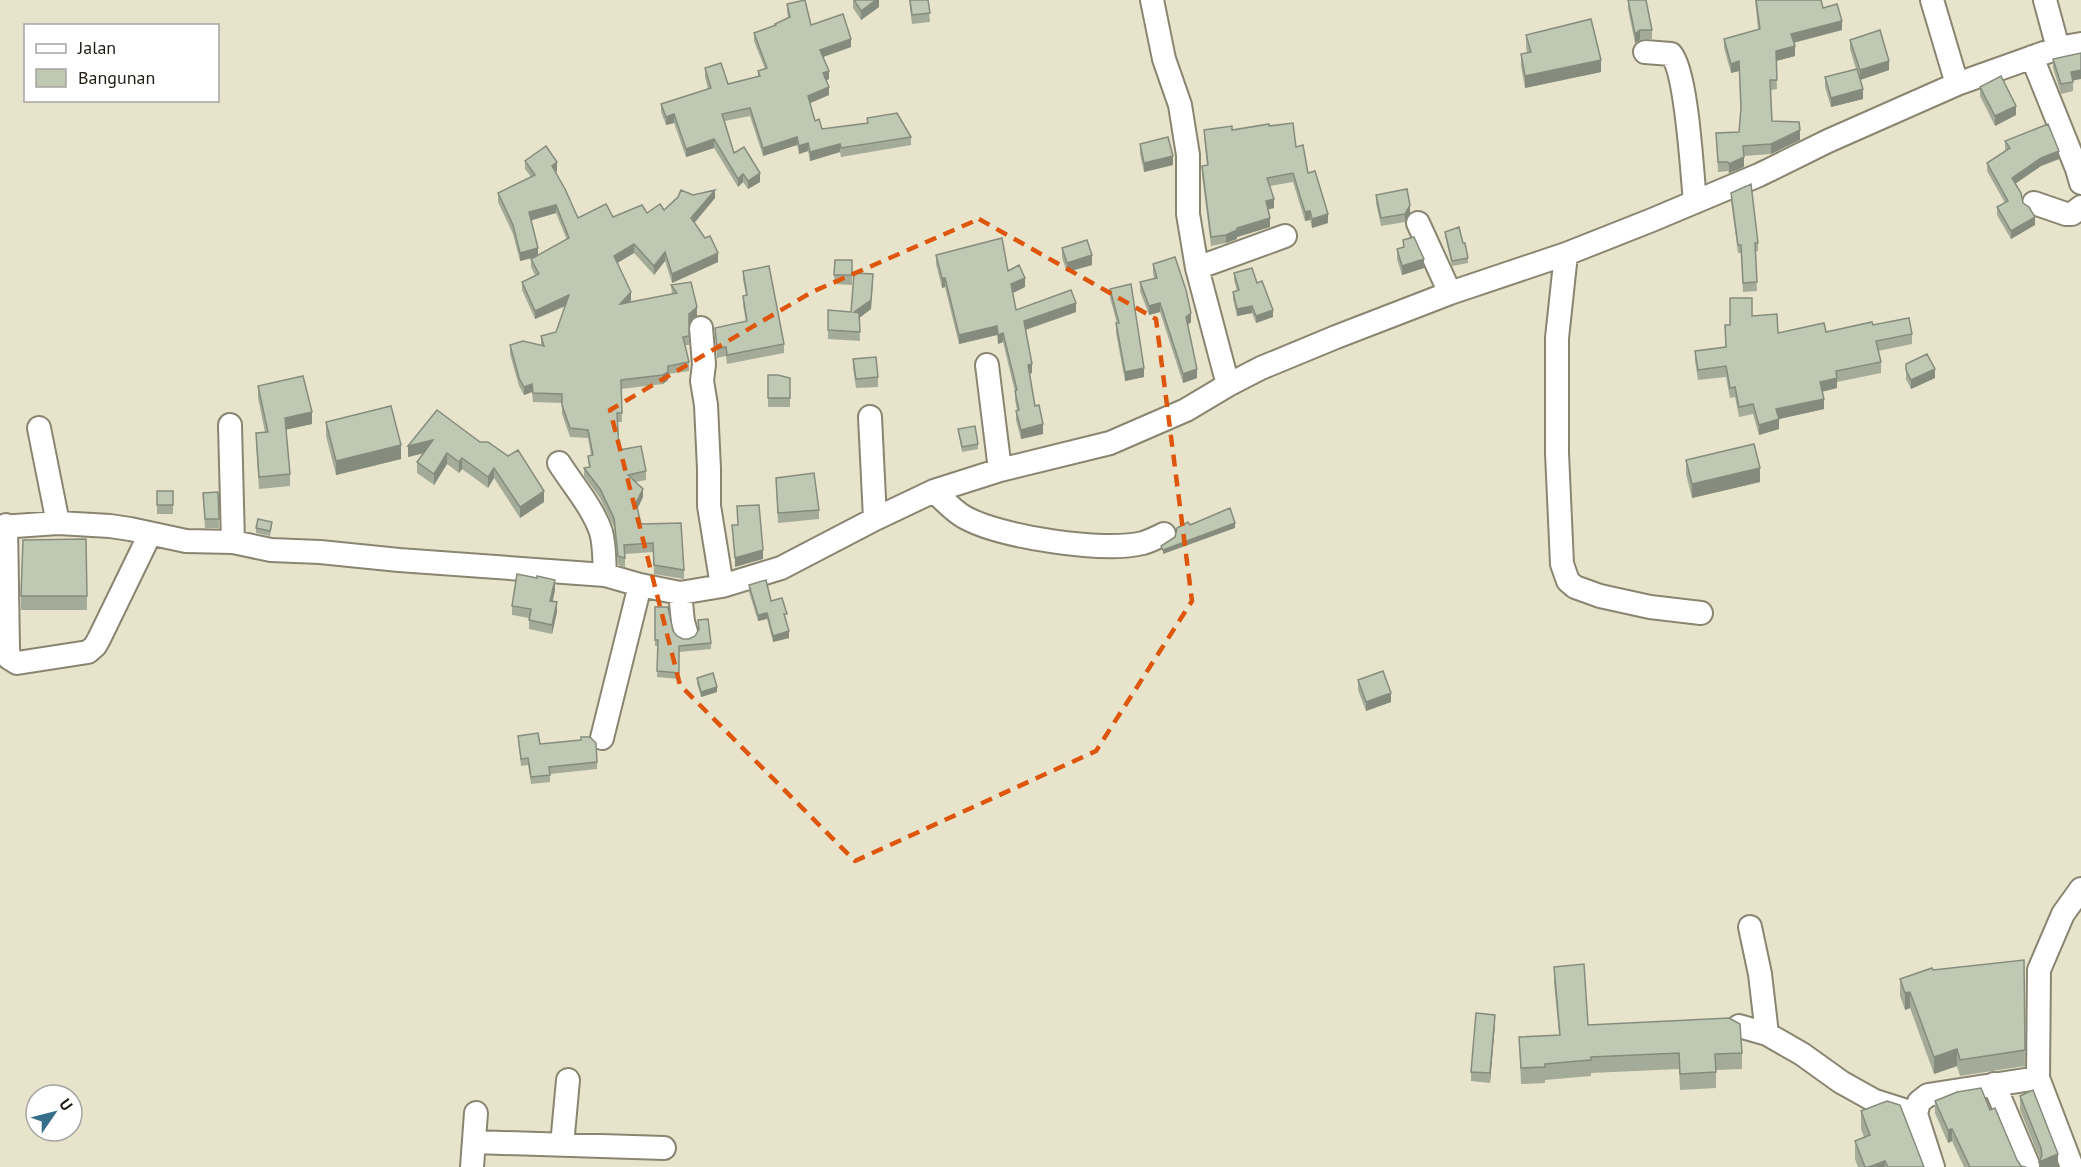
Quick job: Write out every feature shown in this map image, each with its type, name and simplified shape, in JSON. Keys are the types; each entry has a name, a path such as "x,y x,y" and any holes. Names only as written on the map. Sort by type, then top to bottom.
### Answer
{"street":[{"path":"1152,0 1164,59 1180,105 1188,155 1188,213 1197,268 1228,385"},
{"path":"1932,0 1957,84"},
{"path":"2045,0 2058,48"},
{"path":"150,534 92,649 88,652 18,663 9,658 3,526 58,523 110,526 186,541 233,542 271,550 605,575 640,585 680,592 722,586 781,568 933,491 1000,470 1110,443 1186,410 1261,368 1336,337 1450,293 1566,254 1759,175 1828,141 1957,84 2058,48 2081,44"},
{"path":"1645,52 1671,54 1676,62 1683,87 1695,201"},
{"path":"2032,57 2081,183"},
{"path":"2034,202 2066,214 2072,214 2081,207"},
{"path":"1418,223 1450,293"},
{"path":"1197,268 1285,236"},
{"path":"1566,254 1557,338 1557,453 1562,564 1568,580 1575,587 1600,596 1650,607 1701,613"},
{"path":"701,328 709,506 722,586"},
{"path":"987,365 1000,470"},
{"path":"870,417 875,519"},
{"path":"230,425 233,542"},
{"path":"39,428 58,523"},
{"path":"559,463 601,532 605,575"},
{"path":"933,491 964,517 985,526 1057,542 1104,546 1142,543 1164,534"},
{"path":"602,738 640,585"},
{"path":"680,592 683,622 687,632"},
{"path":"2072,1167 2038,1078 2039,970 2063,914 2081,889"},
{"path":"1750,927 1760,974 1767,1034"},
{"path":"1739,1026 1767,1034 1875,1101 1916,1114"},
{"path":"1933,1167 1916,1114 1919,1102 1928,1095 2038,1078"},
{"path":"562,1144 568,1080"},
{"path":"1994,1084 2029,1167"},
{"path":"472,1167 476,1113"},
{"path":"474,1142 664,1148"}],"highlighted area":[{"path":"979,219 1156,319 1192,601 1096,751 855,861 680,685 610,410 812,292"}],"building":[{"path":"805,0 811,25 843,14 851,39 820,50 829,71 823,73 829,87 808,96 815,121 819,119 822,129 868,123 867,118 897,113 911,137 841,148 840,144 810,152 808,143 799,146 797,137 763,148 750,108 722,114 734,153 744,147 760,173 748,181 743,174 738,179 714,139 686,149 674,114 666,117 661,104 711,88 705,68 721,63 728,84 760,76 758,71 767,68 754,33 790,17 787,4"},
{"path":"854,0 876,0 861,11"},
{"path":"910,0 928,0 930,13 912,15"},
{"path":"1628,0 1646,0 1652,30 1640,30 1635,34"},
{"path":"1756,0 1821,0 1823,8 1837,4 1842,21 1791,34 1795,46 1776,51 1777,80 1770,80 1772,121 1799,122 1800,130 1771,144 1743,146 1744,157 1729,164 1718,162 1716,133 1739,132 1741,108 1739,61 1731,64 1724,39 1760,29"},
{"path":"1591,19 1601,60 1525,76 1521,54 1531,52 1526,35"},
{"path":"1880,30 1889,61 1860,70 1850,40"},
{"path":"2081,53 2081,70 2071,72 2073,82 2061,84 2053,59"},
{"path":"1857,69 1863,89 1831,98 1825,77"},
{"path":"2001,76 2016,106 1995,116 1980,87"},
{"path":"1293,123 1296,147 1303,145 1308,173 1315,171 1328,214 1312,219 1310,211 1305,212 1293,173 1267,178 1274,199 1266,201 1270,218 1237,228 1226,235 1211,237 1202,166 1208,165 1204,130 1232,126 1232,130"},
{"path":"2048,124 2059,151 2041,158 2012,178 2021,193 2023,203 2029,207 2035,217 2011,231 1997,207 2008,201 1987,163 2010,148 2005,141"},
{"path":"1168,137 1173,156 1144,163 1140,144"},
{"path":"546,146 557,162 552,166 578,218 606,204 613,217 642,205 647,213 660,204 664,210 678,197 681,190 693,195 715,190 691,218 705,238 710,236 718,253 672,274 665,252 654,266 634,244 614,256 631,292 620,304 677,293 671,285 691,282 697,307 689,314 689,336 683,337 689,362 668,366 668,372 663,375 621,380 622,413 617,413 619,450 641,446 646,471 628,475 643,489 636,503 641,524 681,523 684,570 654,565 653,543 624,545 625,558 618,556 614,518 600,489 584,468 590,467 588,456 593,455 588,430 570,428 562,405 562,394 533,393 532,384 524,387 519,378 510,345 523,341 544,346 541,336 556,332 569,295 535,311 522,282 539,274 531,259 569,238 556,205 529,212 538,248 520,253 513,225 498,193 535,175 525,161"},
{"path":"1751,184 1758,243 1755,243 1757,282 1743,283 1741,245 1738,245 1731,193"},
{"path":"1407,189 1410,205 1405,214 1381,218 1376,195"},
{"path":"1459,227 1468,258 1452,261 1445,232"},
{"path":"1414,237 1424,259 1402,266 1397,249 1404,247 1403,240"},
{"path":"1002,238 1008,271 1019,265 1025,278 1011,284 1016,310 1071,290 1076,303 1024,321 1032,364 1028,365 1035,406 1039,405 1043,424 1021,430 1016,411 1019,410 1015,391 1017,390 1003,333 998,335 997,326 959,335 945,278 942,278 936,255"},
{"path":"1087,240 1092,255 1067,263 1062,248"},
{"path":"1175,257 1191,313 1186,317 1197,369 1183,374 1160,303 1149,306 1140,282 1157,278 1153,264"},
{"path":"835,260 852,260 852,275 834,275"},
{"path":"769,266 784,344 727,355 726,347 717,349 715,328 747,321 743,296 747,295 743,271"},
{"path":"1252,268 1257,283 1262,281 1273,310 1256,316 1252,306 1237,309 1233,292 1239,290 1234,273"},
{"path":"854,273 873,274 871,300 854,312 859,313 860,332 828,330 828,310 851,312"},
{"path":"1131,284 1144,368 1125,372 1116,323 1119,323 1110,289"},
{"path":"1730,298 1752,298 1752,316 1777,314 1778,333 1824,323 1826,332 1872,322 1873,325 1909,318 1912,334 1876,341 1881,362 1836,371 1837,378 1820,382 1824,399 1776,409 1779,419 1759,425 1753,404 1739,407 1735,387 1730,388 1726,366 1698,370 1695,351 1726,347 1725,325 1730,325"},
{"path":"1927,354 1935,369 1911,380 1906,364"},
{"path":"876,357 878,377 856,379 853,359"},
{"path":"768,375 790,378 790,398 768,398"},
{"path":"303,376 312,412 285,418 290,474 259,477 256,433 268,432 258,386"},
{"path":"391,406 401,445 336,461 326,422"},
{"path":"437,410 480,442 488,442 508,456 518,450 544,491 520,507 494,468 488,477 462,458 459,462 447,453 434,474 417,462 433,440 408,446"},
{"path":"975,426 978,444 962,447 958,429"},
{"path":"1754,444 1760,468 1692,484 1686,460"},
{"path":"814,473 819,510 778,513 776,478"},
{"path":"157,491 173,491 173,505 157,505"},
{"path":"218,492 219,519 205,519 203,493"},
{"path":"759,505 763,550 735,558 732,525 738,525 737,506"},
{"path":"1230,508 1235,523 1163,550 1161,546 1175,537 1177,528"},
{"path":"258,519 272,522 270,531 256,528"},
{"path":"86,539 87,596 21,596 23,540"},
{"path":"517,574 555,580 550,601 557,602 552,625 529,620 531,609 512,606"},
{"path":"766,580 771,601 782,598 787,614 784,614 789,631 773,636 767,613 758,615 749,585"},
{"path":"655,607 668,607 673,631 683,639 695,636 699,629 698,620 708,619 711,643 679,646 679,673 657,671 658,640 655,640"},
{"path":"1383,671 1391,693 1366,702 1358,680"},
{"path":"713,673 717,687 701,692 697,678"},
{"path":"538,733 540,744 590,737 596,743 597,762 549,767 550,775 531,777 528,758 521,759 518,736"},
{"path":"2024,960 2025,1050 1960,1060 1957,1049 1934,1057 1910,992 1905,993 1900,979 1932,968 1933,970"},
{"path":"1584,964 1588,1025 1729,1018 1740,1024 1742,1053 1715,1054 1716,1072 1680,1074 1679,1053 1591,1057 1591,1060 1521,1068 1519,1037 1560,1035 1554,967"},
{"path":"1476,1013 1495,1015 1490,1073 1471,1072"},
{"path":"1981,1088 1990,1110 1995,1108 2017,1160 2021,1166 2026,1167 1970,1167 1952,1129 1948,1130 1935,1101 1957,1092"},
{"path":"2033,1090 2058,1154 2039,1162 2042,1155 2041,1148 2020,1096"},
{"path":"1887,1101 1900,1105 1924,1167 1888,1167 1885,1161 1865,1167 1855,1141 1870,1135 1861,1111"}]}
